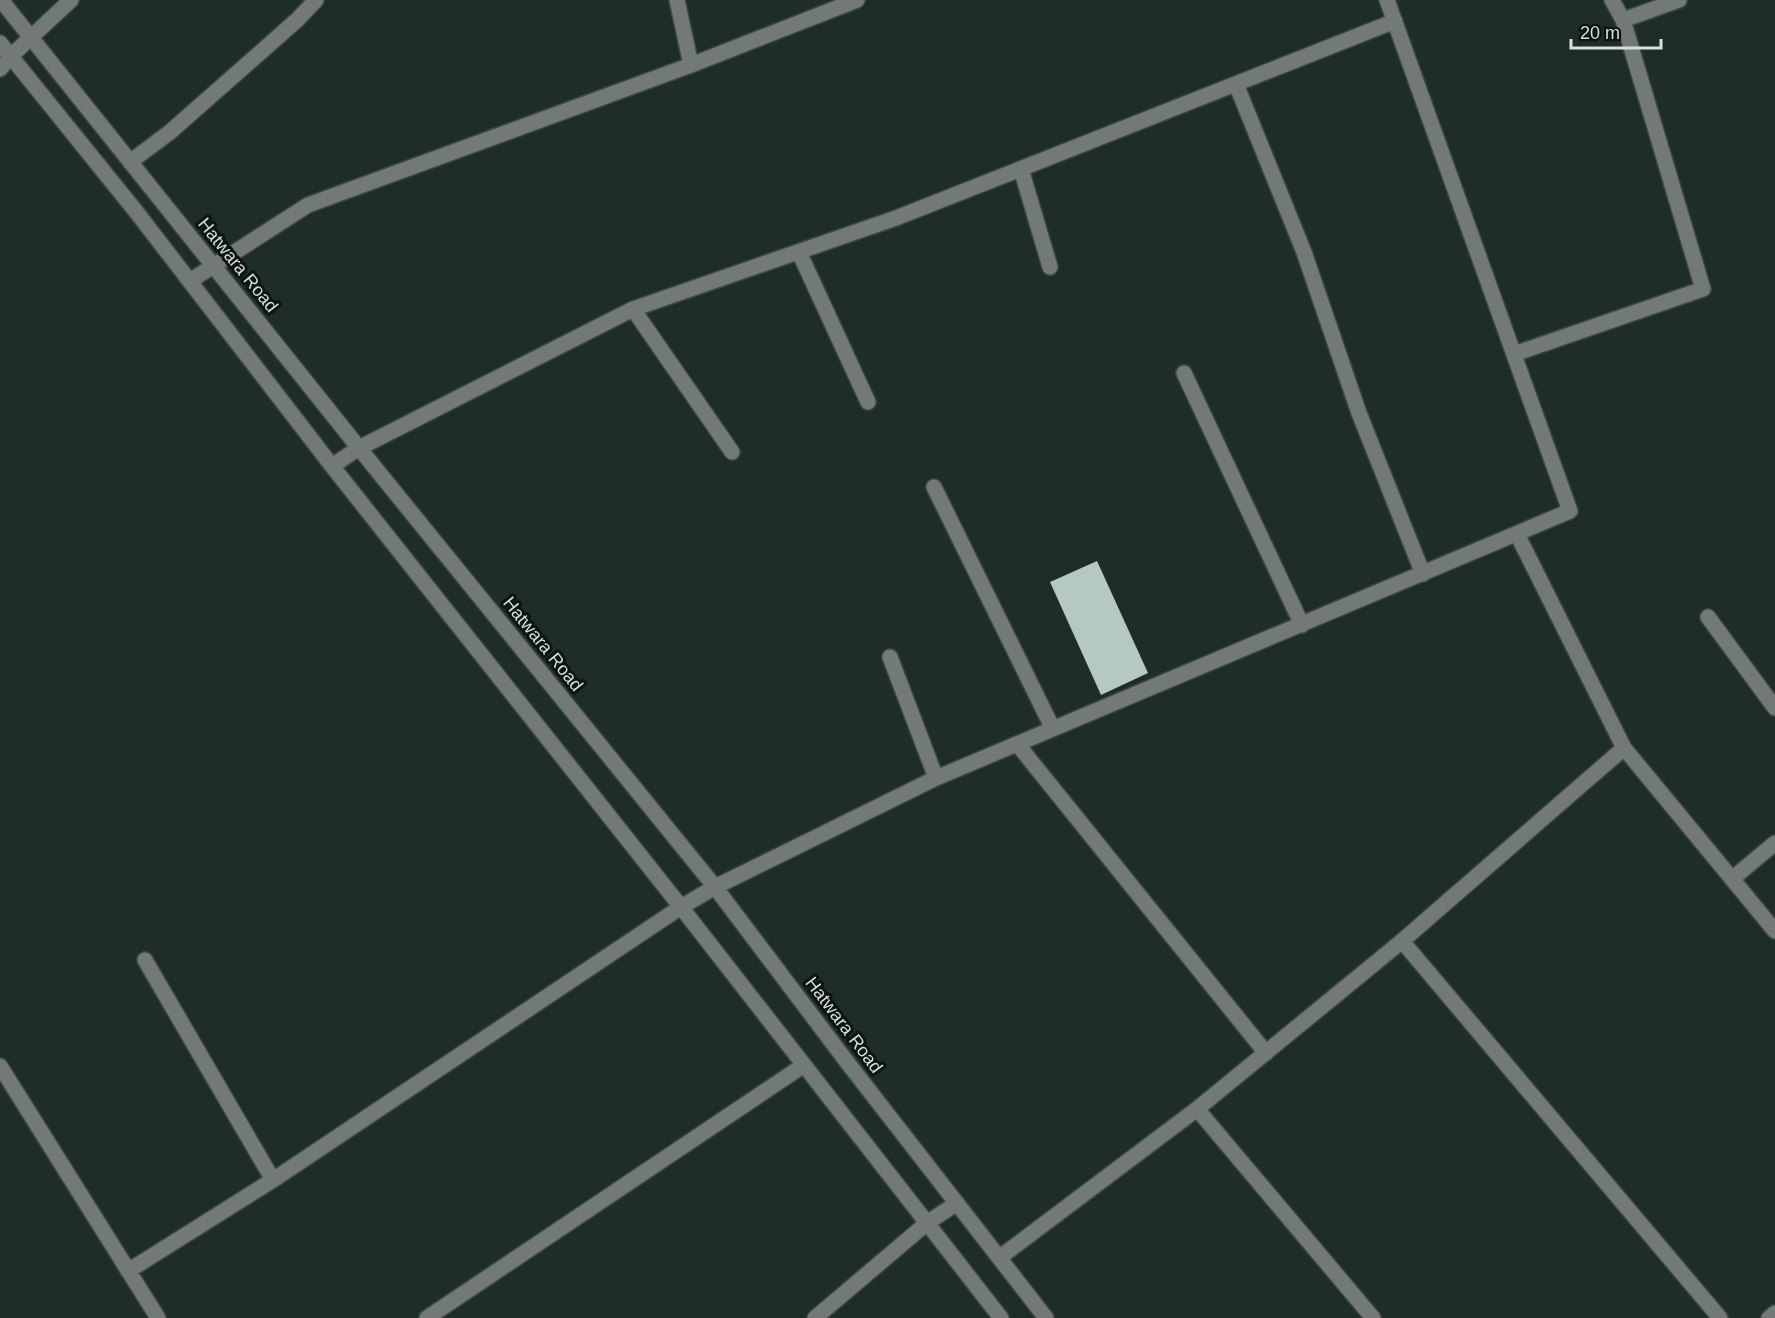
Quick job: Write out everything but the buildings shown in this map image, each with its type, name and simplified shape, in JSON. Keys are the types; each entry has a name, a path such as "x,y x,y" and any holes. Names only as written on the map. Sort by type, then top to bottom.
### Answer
{"street":[{"name":"Hatwara Road","path":"1,0 359,448 715,887 1046,1318"},
{"path":"0,69 10,56 71,0"},
{"path":"130,162 170,132 297,20 316,0"},
{"path":"677,0 691,64"},
{"path":"190,281 308,205 691,64 857,0"},
{"path":"128,1270 273,1180 715,887 936,778 1570,511 1387,0"},
{"path":"1514,354 1703,289 1623,20 1612,0"},
{"path":"1623,20 1679,0"},
{"path":"332,466 359,448 633,309 896,218 1395,21"},
{"path":"0,43 190,281 332,466 1001,1318"},
{"path":"1236,84 1304,252 1359,413 1423,574"},
{"path":"1021,169 1050,267"},
{"path":"799,252 868,402"},
{"path":"633,309 732,452"},
{"path":"1184,373 1302,624"},
{"path":"934,487 1053,729"},
{"path":"1517,534 1624,748 1775,931"},
{"path":"1708,617 1775,708"},
{"path":"890,657 936,778"},
{"path":"1018,745 1266,1053"},
{"path":"999,1258 1197,1109 1266,1053 1402,941 1624,748"},
{"path":"1732,879 1775,843"},
{"path":"1402,941 1720,1318"},
{"path":"145,960 273,1180"},
{"path":"427,1318 804,1065"},
{"path":"0,1066 158,1318"},
{"path":"1197,1109 1373,1318"},
{"path":"815,1318 927,1223 957,1203"},
{"path":"1769,1318 1775,1313"}]}
